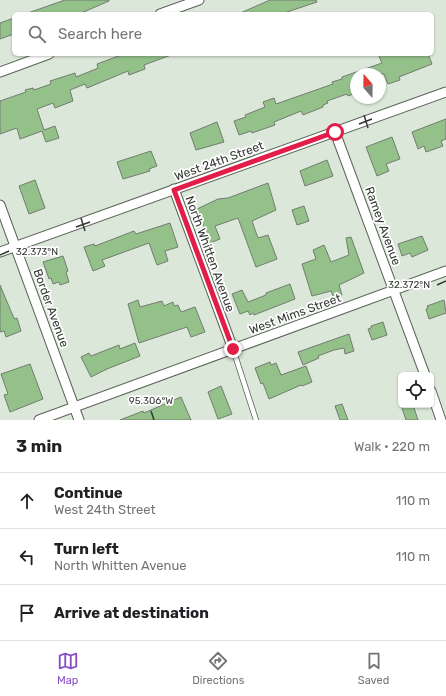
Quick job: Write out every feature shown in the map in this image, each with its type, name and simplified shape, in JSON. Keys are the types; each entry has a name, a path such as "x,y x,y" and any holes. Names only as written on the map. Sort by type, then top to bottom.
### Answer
{"street":[{"path":"166,12 199,0"},
{"path":"0,72 44,56"},
{"name":"West 24th Street","path":"0,252 446,92"},
{"name":"Ramey Avenue","path":"335,132 424,372"},
{"name":"North Whitten Avenue","path":"174,190 233,349"},
{"name":"Border Avenue","path":"0,205 79,420"},
{"name":"West Mims Street","path":"39,420 446,271"},
{"path":"434,399 442,420"}],"lane":[{"path":"233,349 256,420"}],"building":[{"path":"65,0 109,0 84,12 31,12"},
{"path":"270,0 316,0 317,2 287,12 243,12"},
{"path":"12,19 12,35 0,39 0,23"},
{"path":"119,56 168,56 144,65 145,69 129,75 128,71 87,88 85,84 70,90 73,101 55,108 53,103 37,109 44,130 55,126 59,138 46,142 42,131 20,139 17,128 0,134 0,101 26,92 25,90 33,88 34,90 51,84 50,81 75,73 76,77 98,68 97,64"},
{"path":"379,56 429,56 432,64 399,77 400,80 388,84 386,79 386,68 368,68 382,63"},
{"path":"350,74 350,95 348,96 347,94 327,101 328,103 323,105 323,107 303,115 301,111 274,122 275,125 252,133 251,131 239,135 234,121 246,117 245,115 265,107 263,102 274,98 276,104 333,84 332,82 342,79 342,77"},
{"path":"446,119 446,139 441,141 443,146 426,152 424,146 418,149 412,132"},
{"path":"217,122 224,142 196,150 190,133"},
{"path":"392,137 400,159 386,164 389,171 377,176 366,147"},
{"path":"151,151 157,166 149,169 150,171 123,179 117,162"},
{"path":"327,160 333,176 305,186 300,171"},
{"path":"35,180 45,208 29,214 19,186"},
{"path":"268,183 276,210 252,221 258,238 268,235 277,259 256,267 238,218 215,226 220,239 210,243 197,209 218,199 228,198"},
{"path":"304,206 309,221 297,225 292,210"},
{"path":"170,223 178,247 165,251 168,261 157,265 149,243 102,260 105,266 93,271 84,247 94,244 95,246 134,231 136,234"},
{"path":"422,236 428,250 412,257 410,253 402,256 398,244"},
{"path":"351,237 364,273 339,285 342,295 334,298 331,291 312,296 302,264 316,259 313,250 324,245 331,262 349,255 346,238"},
{"path":"63,256 68,271 66,272 69,282 60,285 59,282 53,284 51,278 49,279 43,262"},
{"path":"290,284 295,299 254,315 253,313 250,315 248,311 240,314 232,294 242,290 248,302"},
{"path":"0,285 13,316 15,319 17,318 21,331 6,337 4,331 0,332"},
{"path":"138,300 140,307 162,301 164,306 173,302 174,306 178,305 181,312 195,307 205,332 191,337 187,327 139,343 128,304"},
{"path":"444,300 446,313 429,319 426,309 428,308 427,306"},
{"path":"383,322 387,335 372,340 368,329 371,328 371,326"},
{"path":"349,334 354,351 345,354 344,348 334,350 318,356 319,358 303,365 298,352"},
{"path":"135,343 140,356 91,377 81,357 89,353 91,356 119,345 120,349"},
{"path":"270,362 271,365 276,363 281,375 306,366 312,382 302,386 301,385 269,399 255,368"},
{"path":"30,364 43,399 10,412 4,395 8,394 1,374"},
{"path":"221,386 232,414 218,419 208,392"},
{"path":"181,397 191,420 120,420 143,411 144,413"},
{"path":"342,404 348,420 340,420 335,406"},
{"path":"402,408 414,408 418,420 406,420"}],"route":[{"path":"233,349 174,190 335,132"}]}
